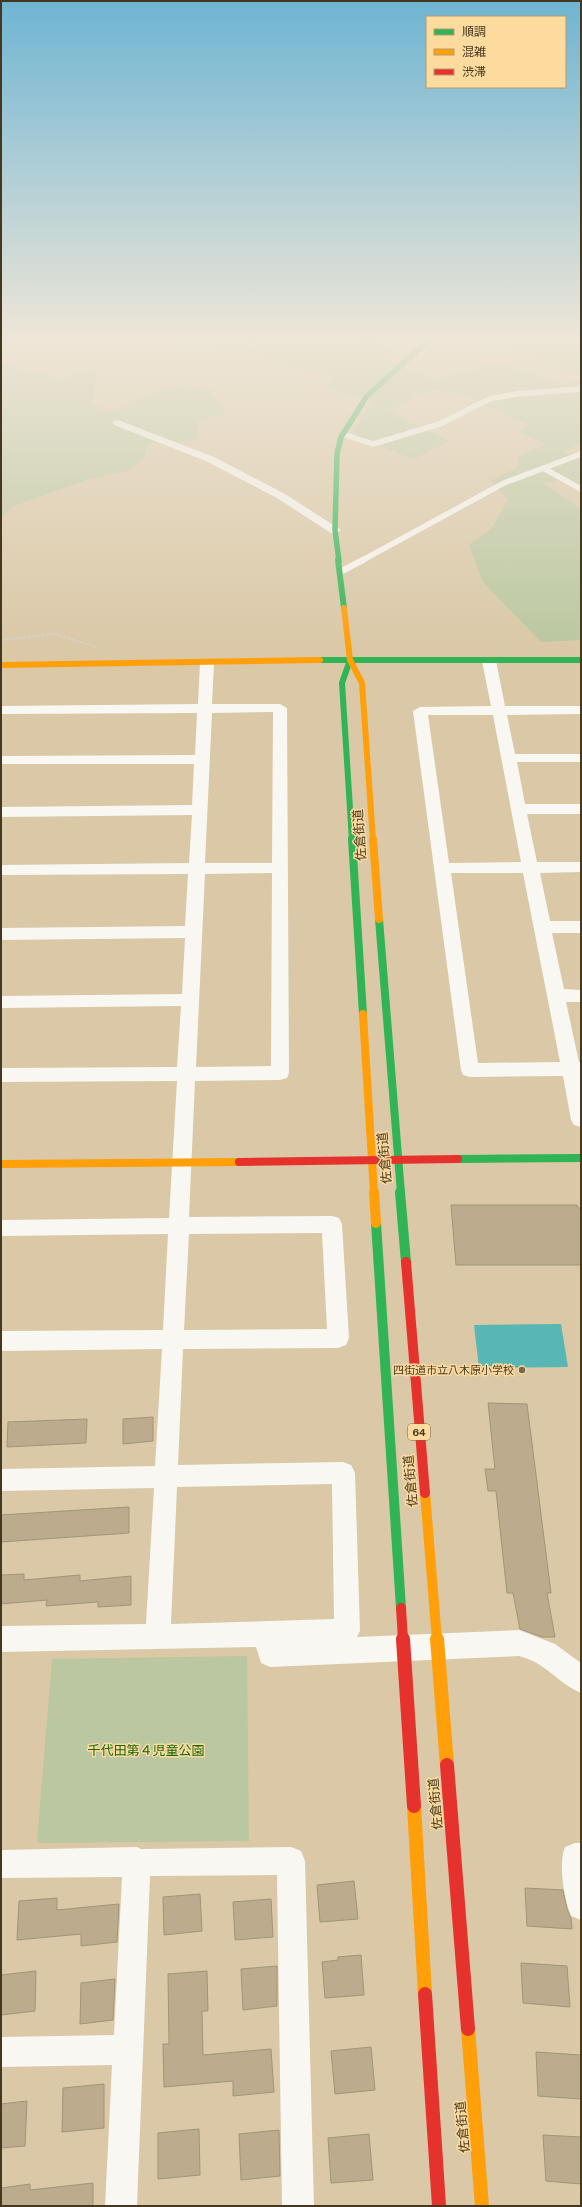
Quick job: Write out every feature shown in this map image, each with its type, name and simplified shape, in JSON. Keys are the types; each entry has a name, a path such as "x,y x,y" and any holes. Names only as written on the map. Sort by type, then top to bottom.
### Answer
{"main road":[{"name":"佐倉街道","path":"340,443 337,454 335,530 350,660 362,683 374,863 482,2206"},
{"name":"佐倉街道","path":"350,660 342,683 439,2206"},
{"path":"1,665 350,660 581,660"},
{"path":"1,1164 581,1158"}],"street":[{"path":"169,443 210,459 281,496 335,530"},
{"path":"489,661 556,995 576,1069 581,1120"},
{"path":"158,1637 207,663"},
{"path":"1,710 280,708 280,1073 1,1075"},
{"path":"576,1069 470,1070 420,711 581,710"},
{"path":"509,758 581,758"},
{"path":"1,760 202,759"},
{"path":"519,809 581,809"},
{"path":"1,812 200,810"},
{"path":"442,868 581,867"},
{"path":"1,870 280,868"},
{"path":"542,927 581,927"},
{"path":"1,934 194,932"},
{"path":"556,995 581,996"},
{"path":"1,1002 190,1000"},
{"path":"1,1228 332,1224 338,1338 1,1341"},
{"path":"1,1480 343,1473 347,1631 158,1637 1,1639"},
{"path":"266,1634 270,1654 519,1643 538,1647 553,1656 581,1680"},
{"path":"581,1857 574,1857 581,1906"},
{"path":"121,2206 137,1861"},
{"path":"1,1864 137,1861 292,1861 298,2206"},
{"path":"1,2052 128,2050"}],"lane":[{"path":"340,572 504,483 581,454"},
{"path":"543,468 581,489"}],"path":[{"path":"1,640 55,634 113,652 115,664"}],"green space":[{"path":"1,443 160,443 147,444 143,460 127,471 90,479 11,507 1,517"},
{"path":"375,443 445,443 413,460"},
{"path":"544,443 581,443 563,452 581,460 581,487 567,479 543,483 581,509 581,640 541,642 483,582 469,545 492,528 508,500 491,481 518,467 518,456 546,444"},
{"name":"千代田第４児童公園","path":"247,1656 249,1841 37,1843 52,1659"}],"water":[{"path":"561,1324 568,1367 479,1368 474,1325"}],"building":[{"path":"451,1205 577,1205 578,1208 581,1208 581,1265 456,1265"},
{"path":"488,1403 527,1404 551,1593 547,1593 555,1637 542,1637 520,1629 513,1593 507,1593 496,1491 488,1491 485,1469 495,1469"},
{"path":"153,1417 153,1441 123,1444 123,1419"},
{"path":"87,1419 86,1443 7,1447 8,1422"},
{"path":"129,1507 129,1533 1,1542 1,1515"},
{"path":"24,1574 24,1580 80,1575 80,1581 131,1576 131,1605 98,1607 98,1602 46,1606 47,1600 1,1604 1,1575"},
{"path":"354,1881 358,1919 320,1922 317,1885"},
{"path":"525,1888 563,1890 567,1909 571,1918 572,1929 527,1926"},
{"path":"200,1894 202,1931 164,1935 163,1897"},
{"path":"57,1898 57,1910 119,1904 117,1942 81,1946 81,1934 17,1940 19,1901"},
{"path":"271,1899 273,1937 235,1940 233,1902"},
{"path":"361,1955 364,1995 325,1998 322,1962 338,1960 338,1957"},
{"path":"521,1963 567,1966 570,2007 523,2003"},
{"path":"277,1966 277,2006 243,2010 241,1969"},
{"path":"36,1971 35,2011 1,2015 1,1975"},
{"path":"207,1971 208,2011 202,2011 203,2055 271,2049 274,2092 233,2096 233,2081 164,2087 163,2044 169,2044 168,1974"},
{"path":"115,1979 113,2020 80,2024 81,1983"},
{"path":"371,2047 375,2090 335,2094 331,2051"},
{"path":"536,2052 581,2055 581,2099 538,2096"},
{"path":"104,2084 104,2128 62,2132 63,2088"},
{"path":"27,2101 25,2146 1,2148 1,2104"},
{"path":"199,2129 200,2175 158,2179 158,2133"},
{"path":"279,2130 280,2176 241,2180 239,2134"},
{"path":"369,2134 373,2180 331,2183 328,2138"},
{"path":"543,2135 581,2137 581,2184 546,2181"},
{"path":"93,2183 93,2206 1,2206 1,2188 30,2184 30,2190"}],"traffic: fast":[{"path":"340,443 337,454 335,530 344,608"},
{"path":"320,660 581,660"},
{"path":"350,660 342,683 363,1014"},
{"path":"379,919 406,1262"},
{"path":"458,1159 581,1158"},
{"path":"376,1223 401,1608"}],"traffic: slow":[{"path":"344,608 350,660 362,683 379,919"},
{"path":"1,665 320,660"},
{"path":"363,1014 376,1223"},
{"path":"1,1164 239,1162"},
{"path":"425,1493 447,1765"},
{"path":"414,1806 425,1994"},
{"path":"468,2029 482,2206"}],"traffic: jam":[{"path":"239,1162 458,1159"},
{"path":"406,1262 425,1493"},
{"path":"401,1608 414,1806"},
{"path":"447,1765 468,2029"},
{"path":"425,1994 439,2206"}],"place":[{"name":"四街道市立八木原小学校","path":"522,1370"}]}
